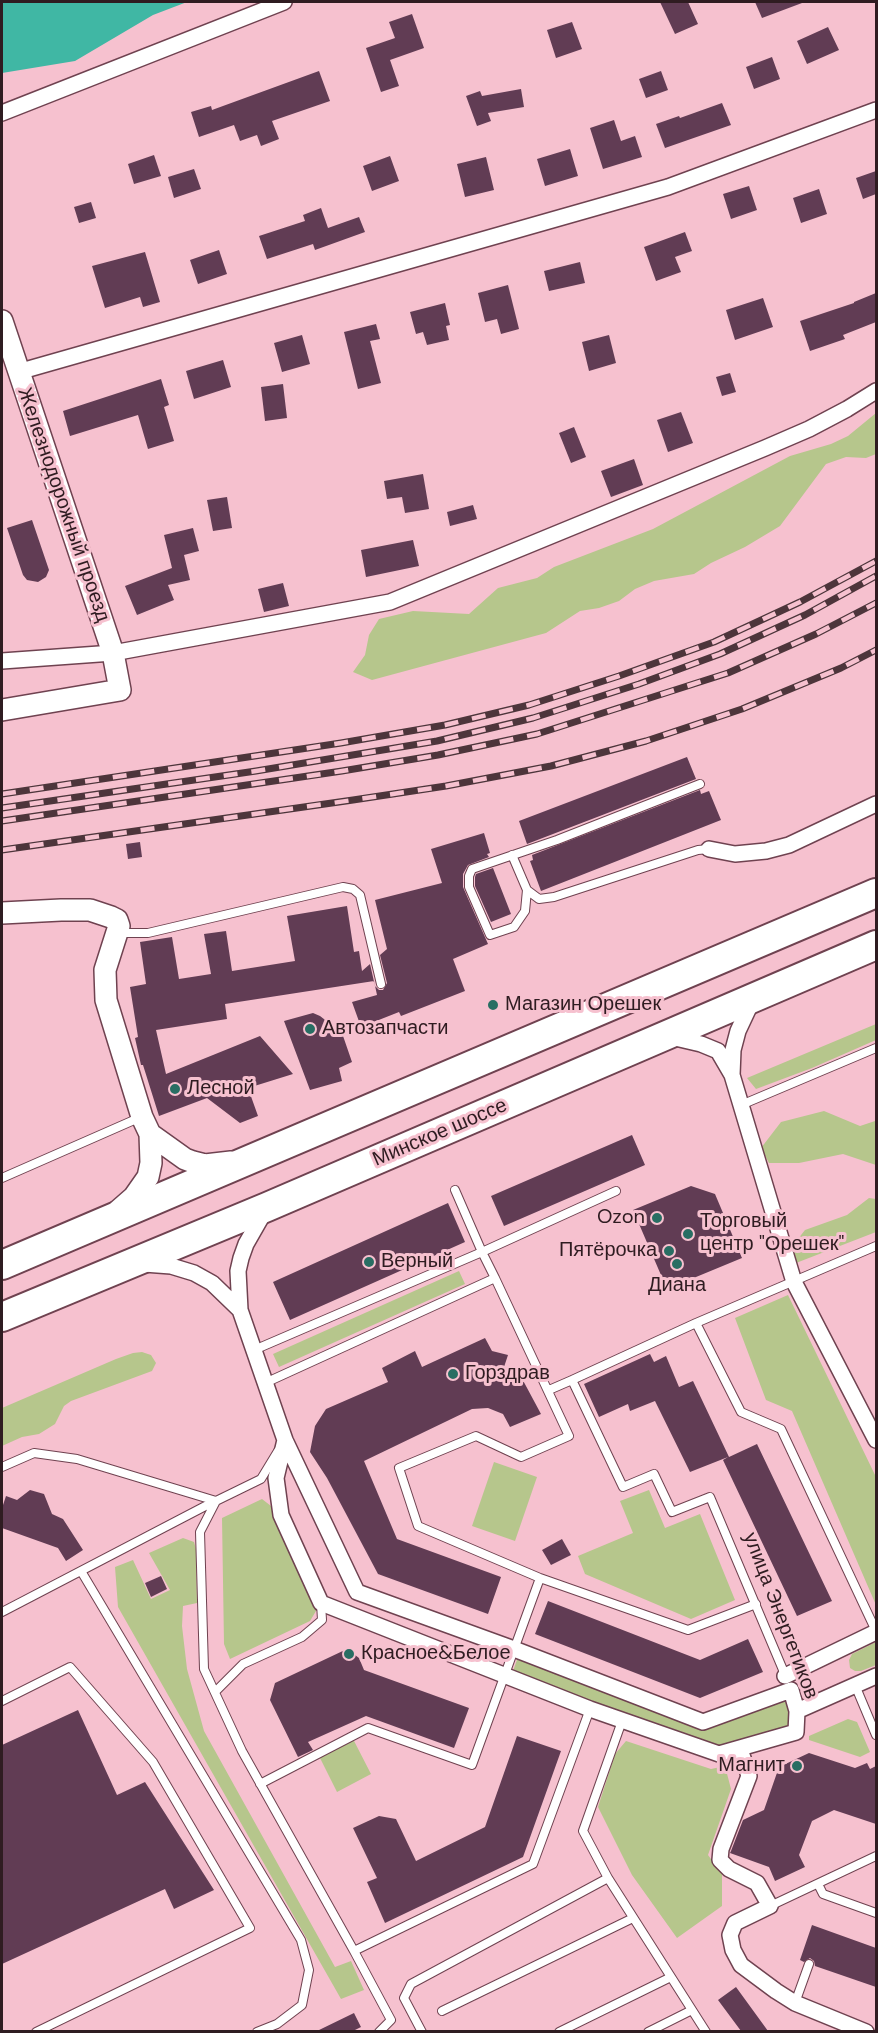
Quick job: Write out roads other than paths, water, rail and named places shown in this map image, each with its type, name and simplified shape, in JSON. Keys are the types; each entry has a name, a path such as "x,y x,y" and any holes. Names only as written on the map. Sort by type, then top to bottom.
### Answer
{"highway":[{"path":"2,1264 876,893"},
{"name":"Минское шоссе","path":"2,1317 267,1207 876,945"}],"street":[{"path":"2,113 285,2"},
{"path":"18,372 668,187 876,110"},
{"name":"Железнодорожный проезд","path":"2,321 113,653 120,690 2,710"},
{"path":"2,661 113,653 390,602 809,429 876,391"},
{"path":"709,849 735,854 766,851 789,845 876,804"},
{"path":"2,913 90,910 117,921 119,926 105,970 106,1000 146,1126 151,1163 148,1177 134,1197 109,1219"},
{"path":"732,1075 733,1050 738,1031 753,999"},
{"path":"668,1036 701,1044 718,1051 732,1075 794,1282 876,1440"},
{"path":"146,1126 186,1160 206,1165 249,1159"},
{"path":"267,1207 246,1244 241,1258 238,1271 240,1310 285,1440 357,1592 514,1649 702,1722 788,1683 843,1648 876,1631"},
{"path":"134,1263 171,1266 194,1273 212,1283 240,1310"},
{"path":"285,1440 276,1478 281,1515 321,1603"},
{"name":"улица Энергетиков","path":"321,1603 590,1709 719,1754 796,1732 797,1711 788,1683"},
{"path":"797,1711 876,1676"},
{"path":"740,1749 749,1776 721,1849 720,1860 729,1869 758,1883 771,1906 735,1923 730,1935 733,1950 741,1965 795,2003 867,2031"}],"lane":[{"path":"512,855 527,890 525,911 513,927 490,935 469,887 468,876 472,869 512,855 557,840 700,784"},
{"path":"527,890 539,899 554,897 698,850 709,849"},
{"path":"118,933 148,933 343,887 353,889 360,894 381,984"},
{"path":"741,1105 876,1048"},
{"path":"2,1178 146,1126"},
{"path":"455,1190 569,1436 521,1456 476,1436 399,1468 418,1526 540,1578 688,1630 756,1604"},
{"path":"254,1350 482,1252 616,1191"},
{"path":"549,1390 876,1245"},
{"path":"265,1383 495,1278"},
{"path":"696,1323 741,1412 781,1429 876,1631"},
{"name":"улица Энергетиков","path":"572,1380 623,1486 654,1474 672,1512 710,1497 788,1683"},
{"path":"2,1612 261,1479 285,1440"},
{"path":"2,1467 34,1453 77,1459 216,1501"},
{"path":"216,1501 200,1532 204,1669 242,1751 391,2020 379,2031"},
{"path":"81,1571 301,1940 309,1970 302,2005 277,2024 257,2031"},
{"path":"260,1784 368,1728 472,1765 540,1578"},
{"path":"215,1692 243,1664 302,1637 322,1620 321,1603"},
{"path":"2,1701 70,1667 153,1762 250,1928 36,2031"},
{"path":"855,1685 876,1735"},
{"path":"354,1952 533,1864 590,1709"},
{"path":"622,1721 582,1831 608,1878 706,2031"},
{"path":"771,1906 876,1856"},
{"path":"422,2031 404,1998 411,1984 608,1878"},
{"path":"818,1884 823,1894 876,1913"},
{"path":"442,2011 633,1918"},
{"path":"795,2003 809,1964"},
{"path":"560,2031 671,1977"},
{"path":"648,2031 692,2010"}],"railway":[{"path":"2,794 341,743 445,725 529,705 714,642 800,602 876,561"},
{"path":"2,808 256,771 437,741 533,718 639,684 720,654 805,615 876,576"},
{"path":"2,821 342,771 438,755 537,734 728,673 816,634 876,603"},
{"path":"2,850 446,786 551,766 646,741 742,709 841,668 876,650"}],"place":[{"name":"Магазин Орешек","path":"493,1005"},
{"name":"Автозапчасти","path":"310,1029"},
{"name":"Лесной","path":"175,1089"},
{"name":"Ozon","path":"657,1218"},
{"name":"Торговый центр \"Орешек\"","path":"688,1234"},
{"name":"Пятёрочка","path":"669,1251"},
{"name":"Верный","path":"369,1262"},
{"name":"Диана","path":"677,1264"},
{"name":"Горздрав","path":"453,1374"},
{"name":"Красное&Белое","path":"349,1654"},
{"name":"Магнит","path":"797,1766"}]}
